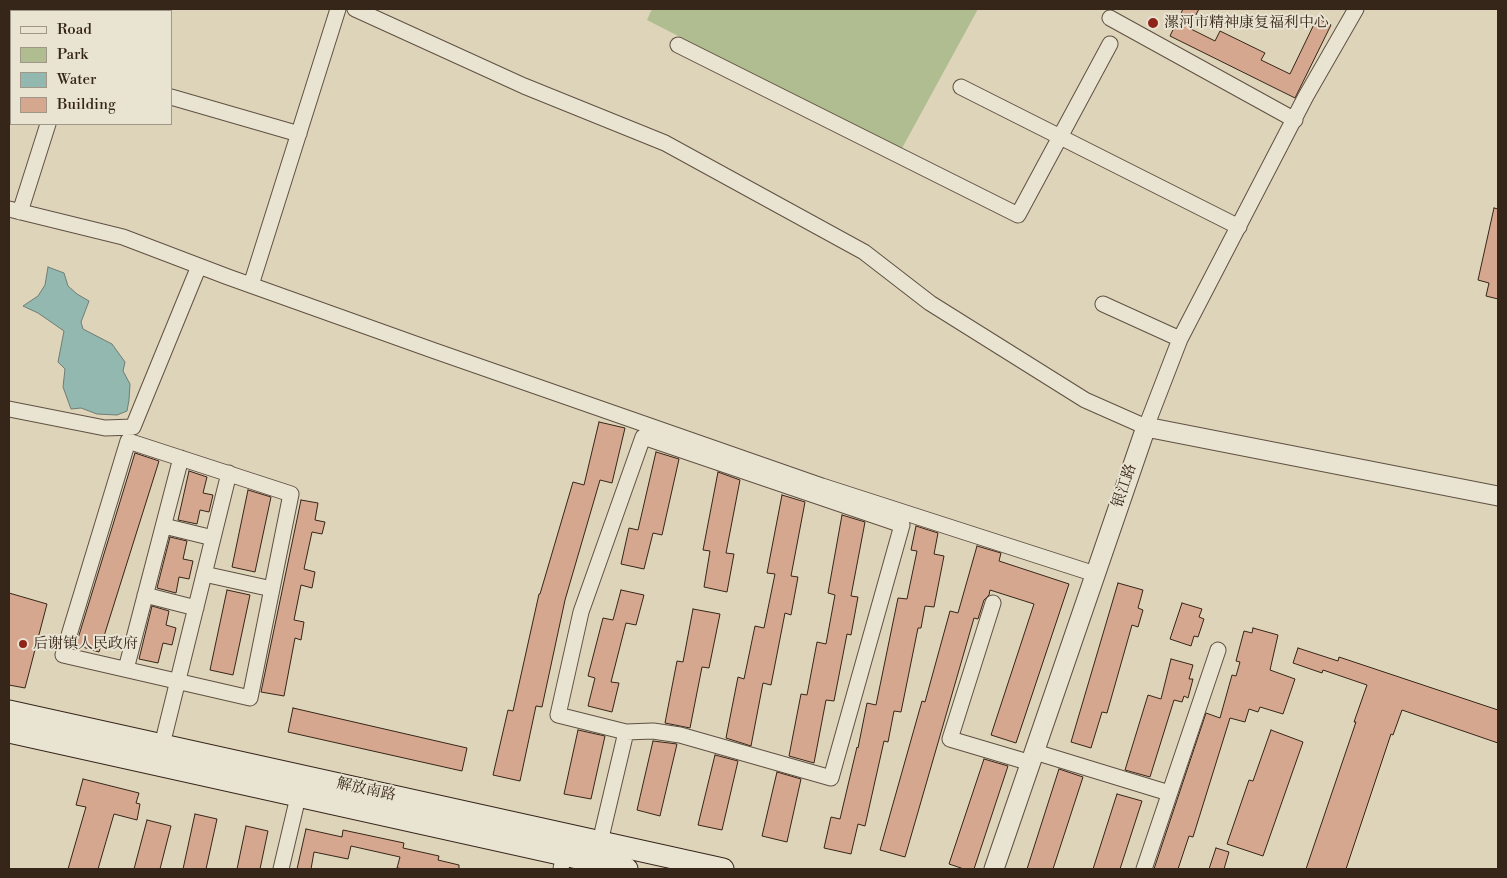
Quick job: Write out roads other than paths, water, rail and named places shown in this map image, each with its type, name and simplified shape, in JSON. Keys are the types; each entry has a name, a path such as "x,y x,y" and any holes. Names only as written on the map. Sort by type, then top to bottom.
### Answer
{"main road":[{"name":"解放南路","path":"9,711 162,745 627,869"},
{"name":"解放南路","path":"9,732 298,797 564,853 600,842 723,869"}],"street":[{"path":"251,285 338,9"},
{"path":"355,9 524,86 664,143 864,252 930,303 1085,400 1146,427 1498,496"},
{"name":"银江路","path":"994,869 1146,427 1180,339 1306,96 1356,9"},
{"path":"1110,18 1295,120"},
{"path":"678,45 1018,215 1110,44"},
{"path":"961,87 1239,227"},
{"path":"172,97 299,134"},
{"path":"48,125 15,210 123,237 435,351 812,482 1095,574"},
{"path":"9,409 105,428 134,427 199,266"},
{"path":"1103,304 1180,339"},
{"path":"643,437 902,525 831,778 680,735 653,731 626,732 558,715 581,612 643,437"},
{"path":"128,441 229,473 291,494 250,698 63,655 128,441"},
{"path":"126,669 181,458"},
{"path":"162,745 229,473"},
{"path":"164,526 213,538"},
{"path":"204,574 272,589"},
{"path":"145,595 196,608"},
{"path":"992,603 950,739 1033,757 1169,793"},
{"path":"1144,869 1218,650"},
{"path":"600,842 626,732"},
{"path":"281,869 298,797"}],"water":[{"path":"48,267 64,273 68,286 89,301 81,322 83,329 112,344 125,362 123,371 130,384 127,411 117,415 97,414 81,408 71,409 63,387 65,369 58,362 64,331 38,313 23,306 38,296 45,285"}],"place":[{"name":"漯河市精神康复福利中心","path":"1153,23"},
{"name":"后谢镇人民政府","path":"23,644"}]}
